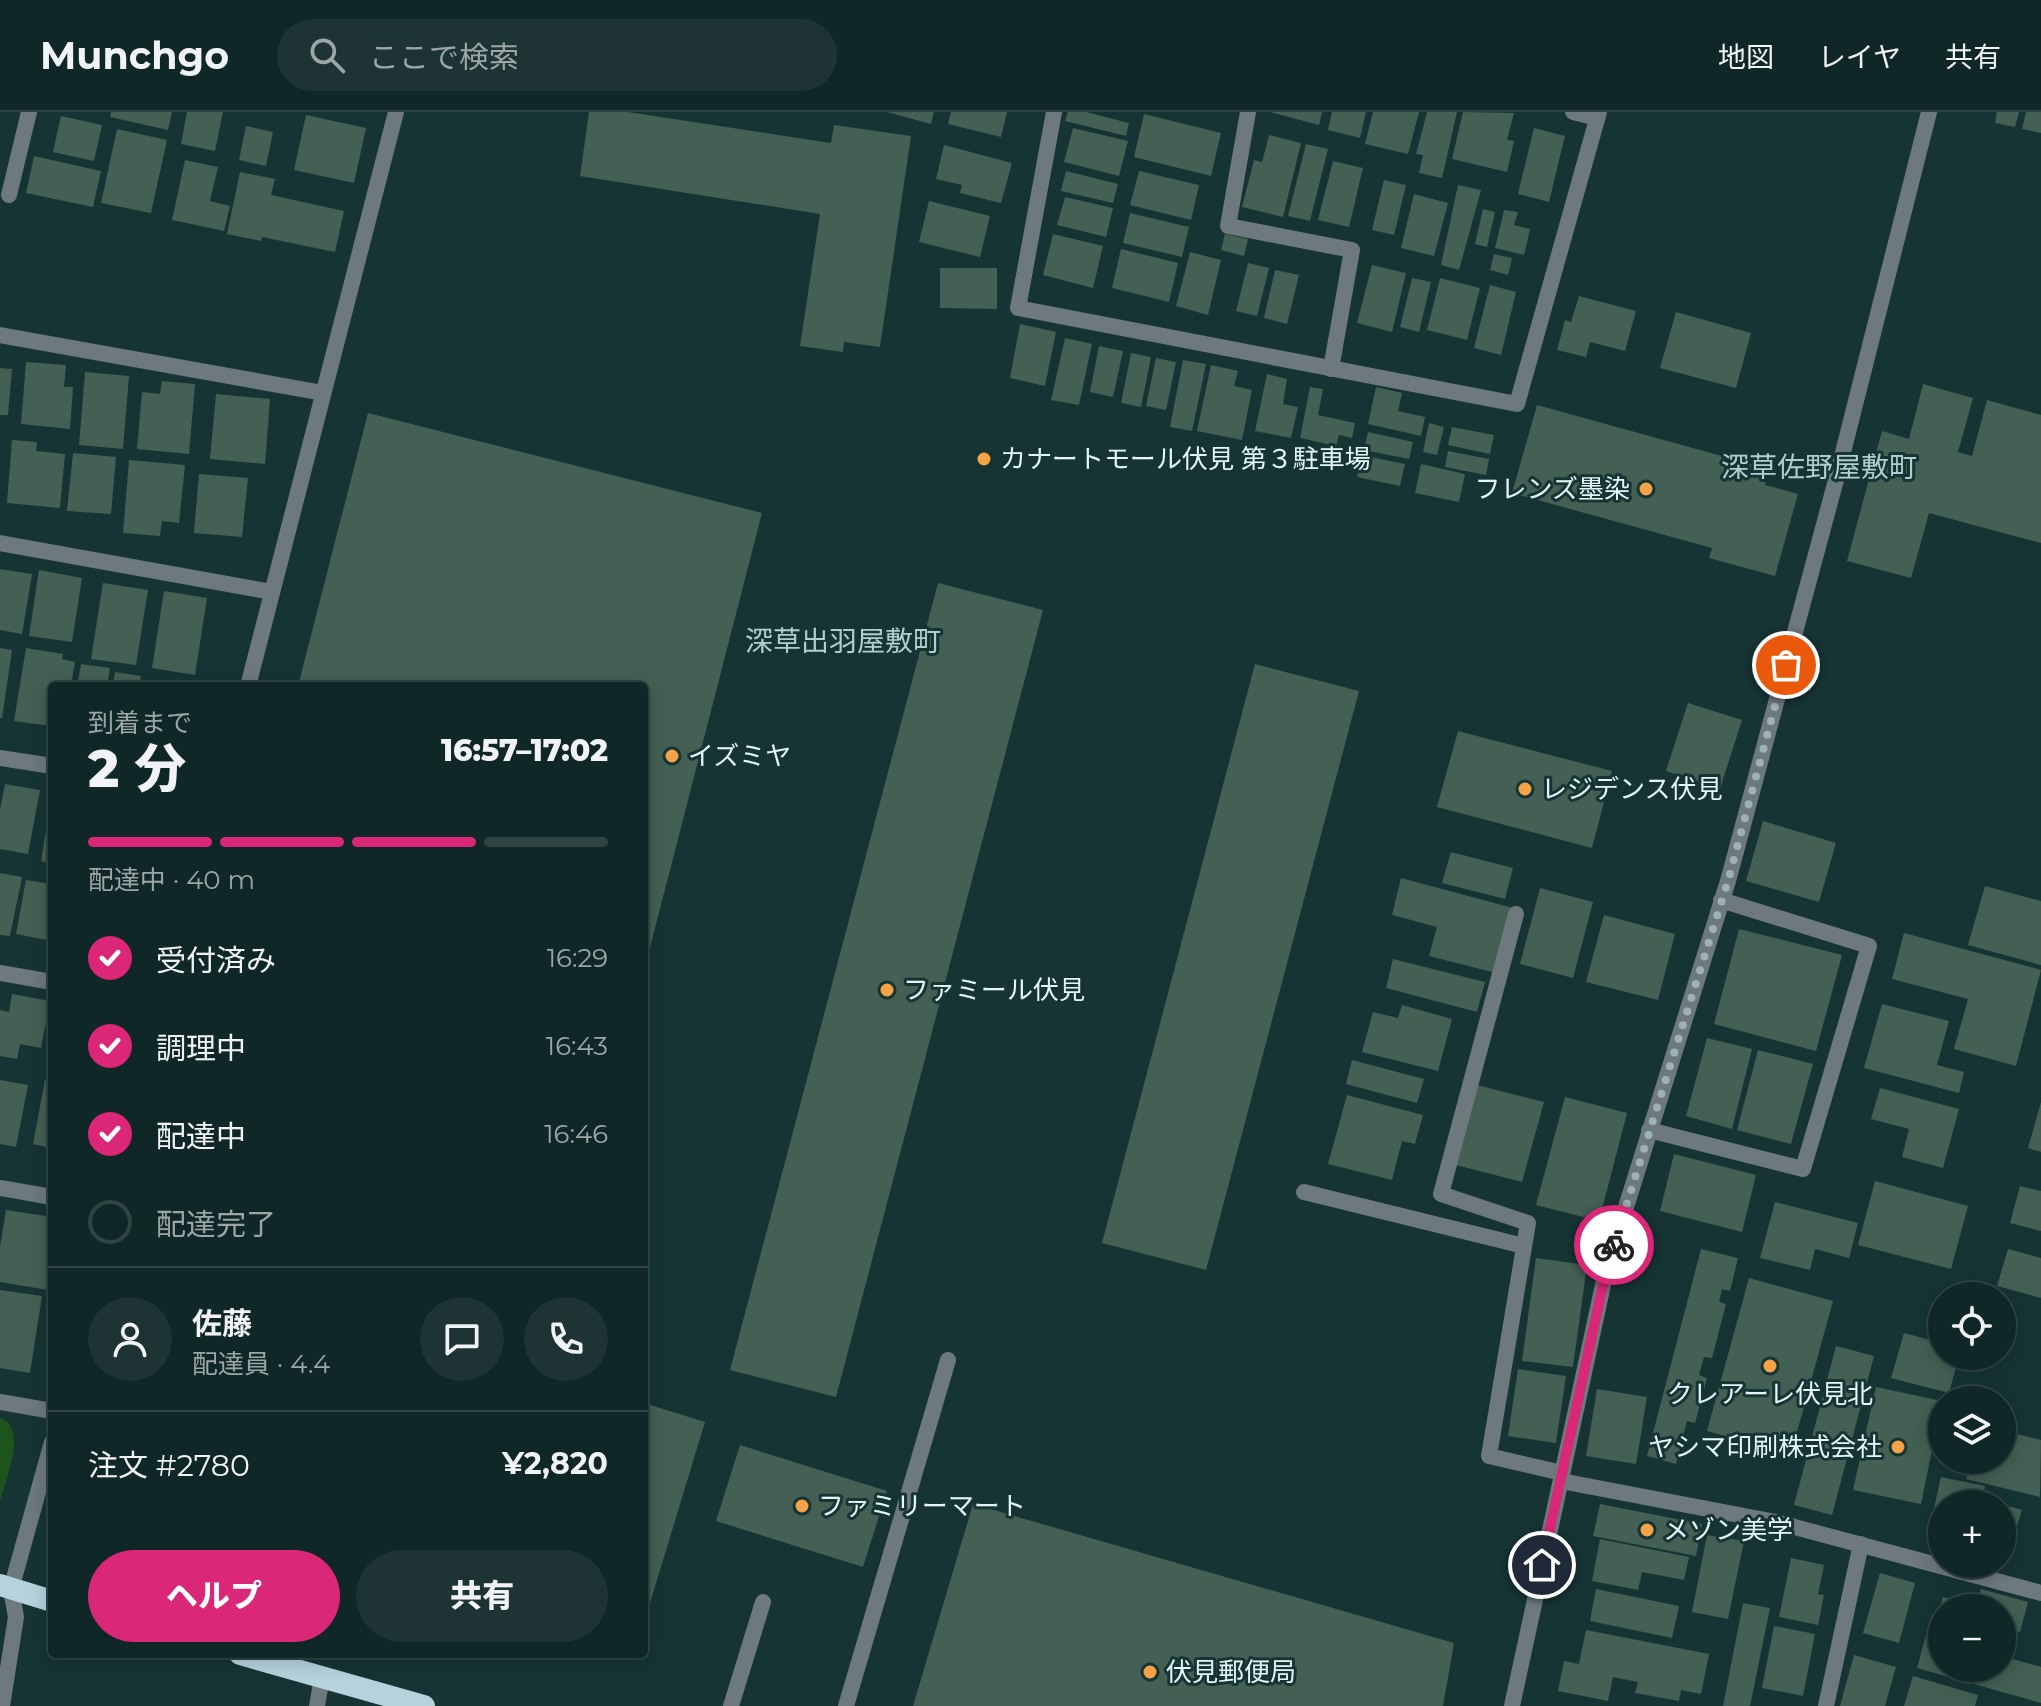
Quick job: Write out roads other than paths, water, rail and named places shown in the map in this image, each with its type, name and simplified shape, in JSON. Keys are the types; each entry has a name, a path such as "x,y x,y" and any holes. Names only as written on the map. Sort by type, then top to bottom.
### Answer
{"highway":[{"path":"6,1587 48,1600"},
{"path":"254,1658 424,1706"}],"street":[{"path":"9,195 29,112"},
{"path":"249,682 396,112"},
{"path":"1054,112 1018,308 1517,404 1598,115 1573,112"},
{"path":"1512,1706 1606,1271 1721,900 1836,480 1929,112"},
{"path":"1246,113 1228,226 1352,250 1331,369"},
{"path":"0,335 323,393"},
{"path":"0,543 272,592"},
{"path":"0,758 48,765"},
{"path":"1649,1130 1803,1169 1869,946 1721,900"},
{"path":"1516,914 1441,1194 1528,1223 1489,1456 1561,1477 1776,1522 2041,1593"},
{"path":"0,973 48,981"},
{"path":"0,1188 48,1196"},
{"path":"1304,1192 1524,1246"},
{"path":"846,1706 948,1360"},
{"path":"0,1402 48,1410"},
{"path":"2,1706 16,1617 6,1587 48,1455"},
{"path":"1826,1706 1861,1544"},
{"path":"731,1706 763,1602"},
{"path":"317,1706 322,1677"}],"place":[{"name":"カナートモール伏見 第３駐車場","path":"984,459"},
{"name":"フレンズ墨染","path":"1646,489"},
{"name":"イズミヤ","path":"672,756"},
{"name":"レジデンス伏見","path":"1525,789"},
{"name":"ファミール伏見","path":"887,990"},
{"name":"クレアーレ伏見北","path":"1770,1366"},
{"name":"ヤシマ印刷株式会社","path":"1898,1447"},
{"name":"ファミリーマート","path":"802,1506"},
{"name":"メゾン美学","path":"1647,1530"},
{"name":"伏見郵便局","path":"1150,1672"}],"district":[{"name":"深草佐野屋敷町","path":"1819,467"},
{"name":"深草出羽屋敷町","path":"843,641"}]}
